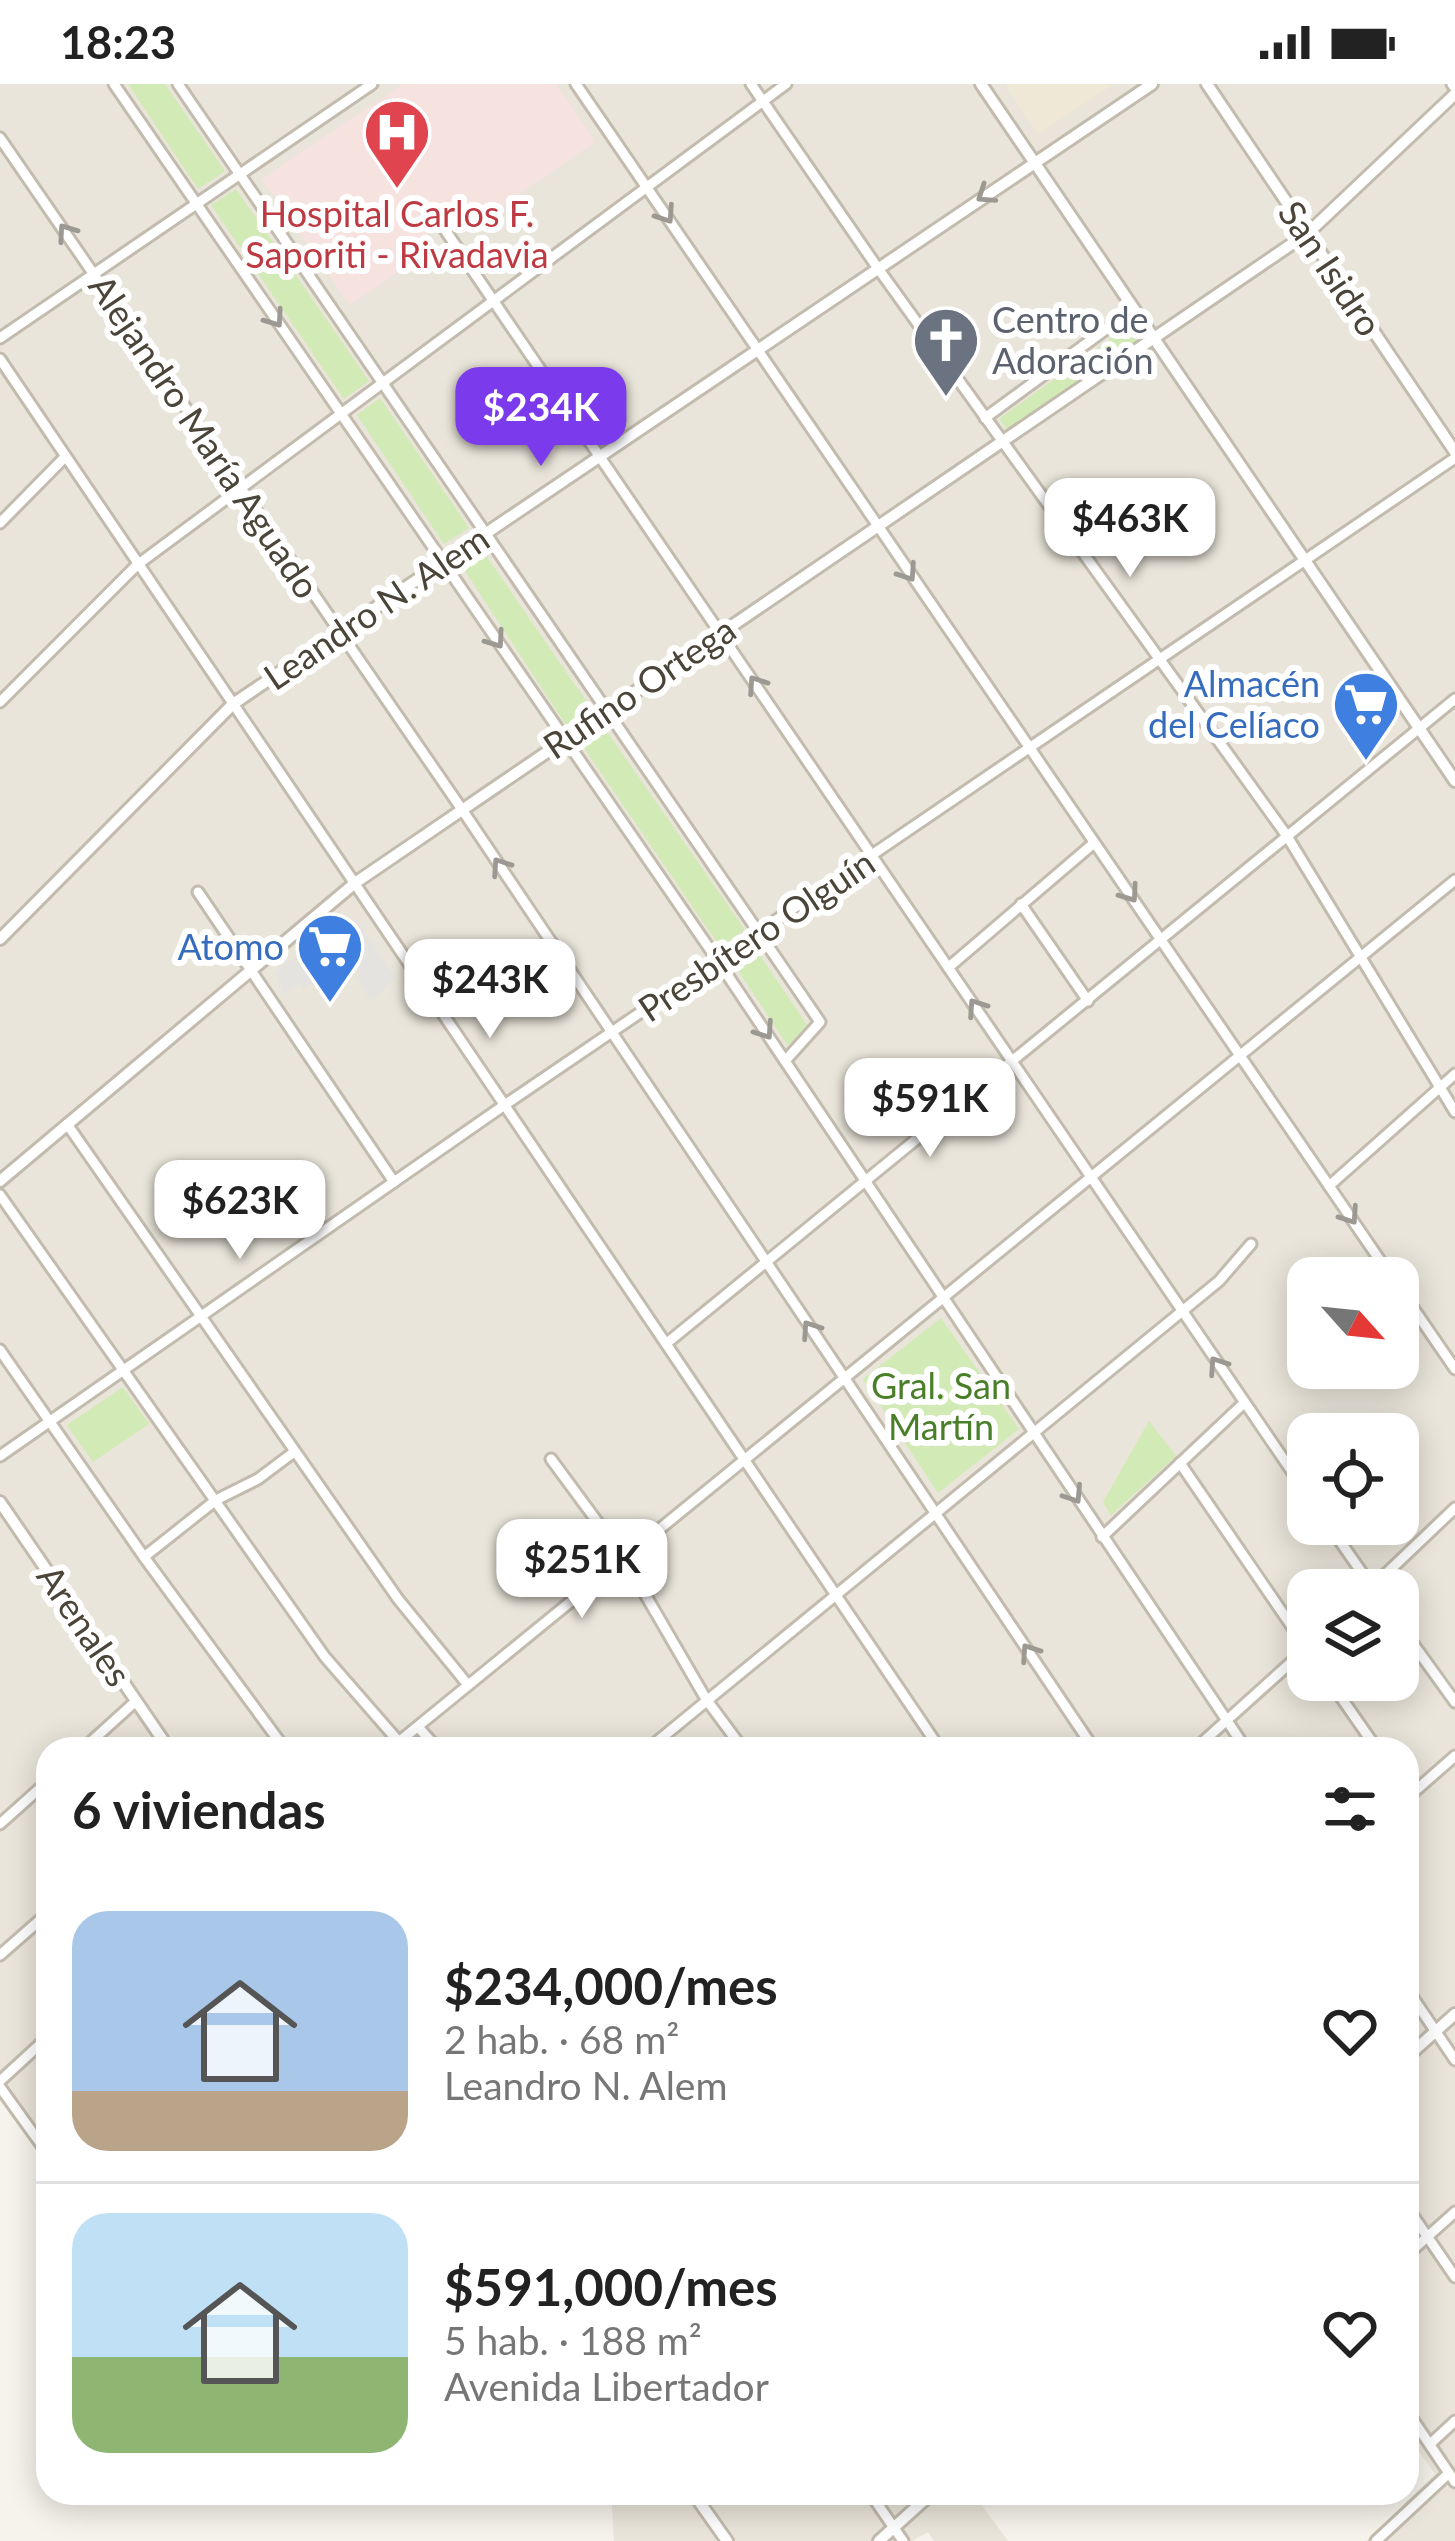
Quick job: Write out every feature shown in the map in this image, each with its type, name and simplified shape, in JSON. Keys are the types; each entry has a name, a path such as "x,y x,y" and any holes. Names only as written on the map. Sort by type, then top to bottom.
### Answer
{"street":[{"path":"114,84 718,961 1238,1737"},
{"path":"178,84 820,1022 785,1060"},
{"path":"346,84 354,96"},
{"path":"0,338 372,84"},
{"path":"576,84 1379,1257"},
{"path":"751,84 1000,440 1287,836 1455,1112"},
{"path":"0,702 137,565 786,84"},
{"path":"981,84 1455,781"},
{"name":"Leandro N. Alem","path":"0,939 233,704 1153,84"},
{"name":"San Isidro","path":"1207,84 1455,455"},
{"name":"Rufino Ortega","path":"0,1181 355,883 1308,233 1454,89"},
{"name":"Alejandro María Aguado","path":"0,138 461,808 1086,1737"},
{"path":"441,224 1287,1465"},
{"path":"985,418 1132,310"},
{"path":"0,359 932,1737"},
{"name":"Presbítero Olguín","path":"0,1456 1455,455"},
{"path":"0,524 65,457"},
{"path":"667,1343 1455,699"},
{"path":"949,967 1094,843"},
{"path":"406,1737 1455,880"},
{"path":"198,892 394,1182"},
{"path":"1022,904 1088,1001"},
{"path":"1330,1186 1455,1074"},
{"path":"67,1124 398,1599 468,1685"},
{"path":"0,1195 325,1657 388,1737"},
{"path":"662,1737 1219,1281 1251,1244"},
{"path":"1419,1317 1455,1369"},
{"path":"0,1350 276,1737"},
{"path":"1102,1537 1244,1403"},
{"path":"144,1557 216,1500 295,1452"},
{"path":"550,1459 624,1558 706,1699 734,1737"},
{"path":"1180,1463 1287,1618"},
{"name":"Arenales","path":"0,1502 161,1737"},
{"path":"1392,1569 1455,1508"},
{"path":"1419,1652 1455,1702"},
{"path":"1209,1737 1287,1667"},
{"path":"96,1737 136,1701"},
{"path":"1344,1701 1369,1737"},
{"path":"418,1727 427,1737"},
{"path":"1419,1786 1455,1756"},
{"path":"0,1823 36,1791"},
{"path":"0,1955 36,1924"},
{"path":"1419,2007 1455,2060"},
{"path":"1419,2047 1455,2014"},
{"path":"36,2049 0,2084 36,2136"},
{"path":"1419,2243 1455,2212"},
{"path":"1419,2224 1455,2277"},
{"path":"1430,2444 1455,2421"},
{"path":"1419,2428 1452,2477 1419,2505"},
{"path":"701,2505 727,2541"},
{"path":"878,2505 903,2541"},
{"path":"879,2541 919,2505"},
{"path":"1376,2541 1419,2505"}],"shaded area":[{"path":"0,84 1455,84 1455,2541 1366,2541 1403,2505 1419,2505 1419,2490 1435,2474 1419,2452 1419,1737 36,1737 36,2137 0,2085"},
{"name":"Hospital Carlos F. Saporiti - Rivadavia","path":"403,84 556,84 595,142 465,231 453,207 434,206 422,223 435,246 350,305 262,179"},
{"path":"1005,84 1114,84 1038,134"},
{"path":"356,919 395,978 371,1001 356,977 358,969 347,961 303,989 300,984 284,994 275,973 278,964 290,962"},
{"path":"612,2505 982,2505 1008,2541 934,2541 928,2532 912,2541 614,2541"}],"green space":[{"path":"128,84 165,84 225,171 198,189"},
{"path":"236,189 369,381 344,399 211,205"},
{"path":"1124,329 1142,344 1009,432 999,419"},
{"path":"380,398 469,528 444,544 357,415"},
{"path":"485,554 591,708 566,725 463,568"},
{"path":"601,723 745,930 720,947 578,739"},
{"path":"755,948 807,1025 788,1046 733,963"},
{"name":"Gral. San Martín","path":"941,1318 1019,1429 938,1493 863,1379"},
{"path":"123,1387 149,1424 93,1462 67,1425"},
{"path":"1149,1421 1176,1456 1111,1515 1103,1502"}],"place":[{"name":"Hospital Carlos F. Saporiti - Rivadavia","path":"397,191"},
{"name":"Centro de Adoración","path":"946,399"},
{"name":"Almacén del Celíaco","path":"1366,763"},
{"name":"Atomo","path":"330,1005"}]}
